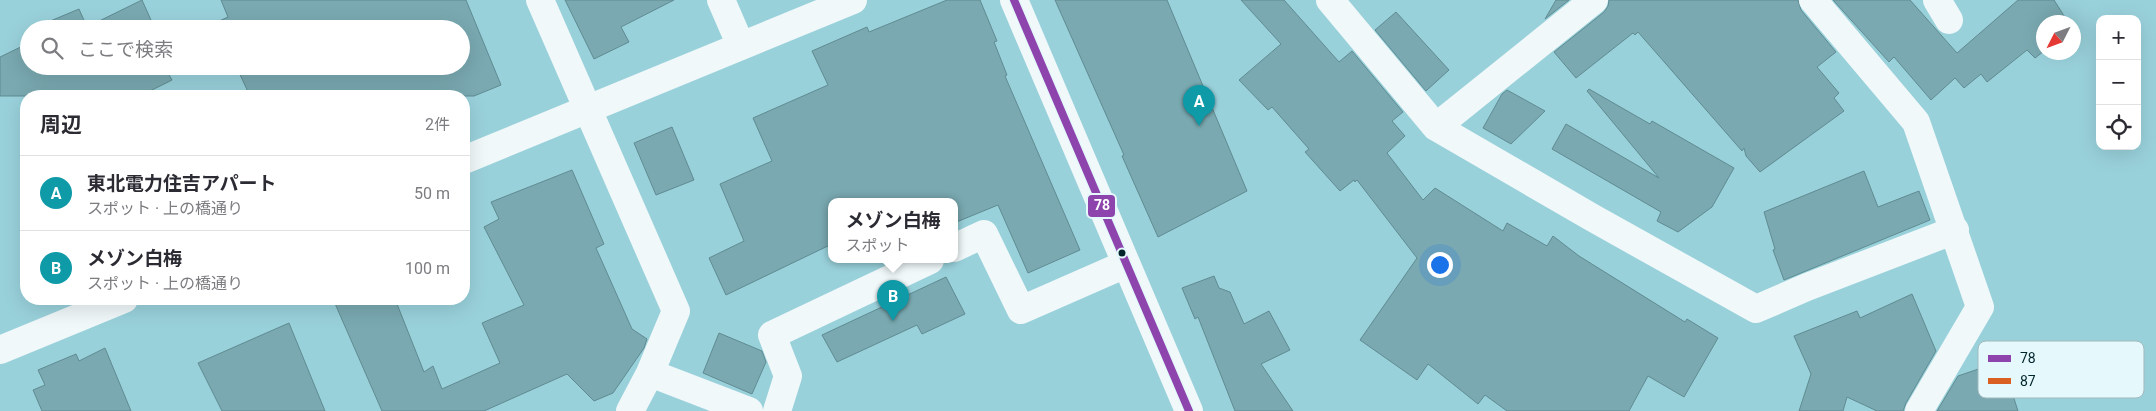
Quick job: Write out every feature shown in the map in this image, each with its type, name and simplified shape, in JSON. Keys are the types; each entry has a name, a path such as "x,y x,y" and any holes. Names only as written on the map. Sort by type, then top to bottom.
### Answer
{"street":[{"path":"540,0 676,311 650,373 630,411"},
{"path":"721,0 741,46"},
{"path":"470,158 853,0"},
{"path":"1014,0 1189,411"},
{"path":"1330,0 1436,127 1756,309 1807,287 1955,230"},
{"path":"1436,127 1594,0"},
{"path":"1813,0 1916,122 1955,230 1980,308 1919,411"},
{"path":"958,246 984,234 1020,310 1126,264"},
{"path":"777,411 788,376 772,335 924,263"},
{"path":"0,350 109,305"},
{"path":"650,373 750,411"}],"building":[{"path":"142,0 151,20 101,20"},
{"path":"221,0 466,0 501,85 474,96 470,96 470,90 247,90 240,75 470,75 470,20 221,20 228,17"},
{"path":"565,0 674,0 621,27 629,42 594,59"},
{"path":"947,0 980,0 997,41 994,42 1007,75 1005,76 1080,250 1028,273 998,205 958,221 958,198 828,198 828,246 726,295 709,258 744,241 720,184 772,161 753,118 828,85 812,51 867,27 869,32"},
{"path":"1055,0 1167,0 1247,191 1158,237 1122,156 1124,155"},
{"path":"1241,0 1284,0 1339,62 1352,51 1403,112 1392,121 1405,136 1387,153 1423,200 1435,188 1503,231 1507,223 1547,246 1553,236 1579,256 1685,322 1687,319 1718,338 1684,397 1648,376 1629,411 1507,411 1485,395 1478,404 1428,364 1417,380 1360,340 1417,258 1357,180 1355,182 1354,180 1340,191 1305,152 1309,149 1272,107 1268,110 1239,80 1281,44"},
{"path":"1556,0 1569,0 1545,19"},
{"path":"1609,0 1798,0 1801,10 1836,52 1817,67 1839,93 1834,98 1844,111 1760,172 1746,156 1744,148 1742,151 1638,32 1635,35 1633,33 1576,78 1554,52 1604,12"},
{"path":"1833,0 1910,0 1957,53 2018,0 2054,0 2064,15 2036,15 2035,58 2027,50 1987,82 1981,74 1964,88 1955,78 1931,100 1894,57 1889,62"},
{"path":"79,9 84,20 53,20"},
{"path":"1396,12 1449,70 1426,91 1375,30"},
{"path":"20,47 20,75 169,75 172,80 152,90 20,90 20,96 0,96 0,57"},
{"path":"1589,89 1650,124 1652,121 1734,168 1712,207 1678,232 1657,221 1661,212 1552,149 1566,124 1659,178 1587,91"},
{"path":"1507,90 1545,111 1511,144 1483,128 1502,94"},
{"path":"672,127 694,180 656,195 634,143"},
{"path":"572,170 604,244 596,248 632,329 647,339 644,348 613,393 594,401 567,374 484,411 382,411 336,305 397,305 424,372 433,366 442,389 500,363 482,323 524,305 484,227 499,219 491,202"},
{"path":"1864,171 1878,207 1919,191 1930,220 1784,280 1773,250 1775,249 1764,212"},
{"path":"1214,276 1219,288 1230,292 1244,324 1269,311 1290,350 1261,364 1293,411 1235,411 1198,317 1195,319 1182,288"},
{"path":"946,277 965,314 922,334 917,325 837,362 822,335"},
{"path":"1912,294 1936,351 1903,411 1877,411 1847,397 1843,411 1799,411 1811,374 1794,336 1857,311 1860,318"},
{"path":"289,323 325,411 222,411 198,363"},
{"path":"719,333 762,351 766,362 752,394 703,373"},
{"path":"105,348 131,411 42,411 33,390 45,385 38,370 76,354 79,361"},
{"path":"1978,369 1978,398 2014,398 2018,411 1937,411 1958,376"}],"transit line":[{"name":"78","path":"1014,0 1189,411"}],"place":[{"name":"東北電力住吉アパート","path":"1199,126"},
{"name":"メゾン白梅","path":"893,321"}]}
